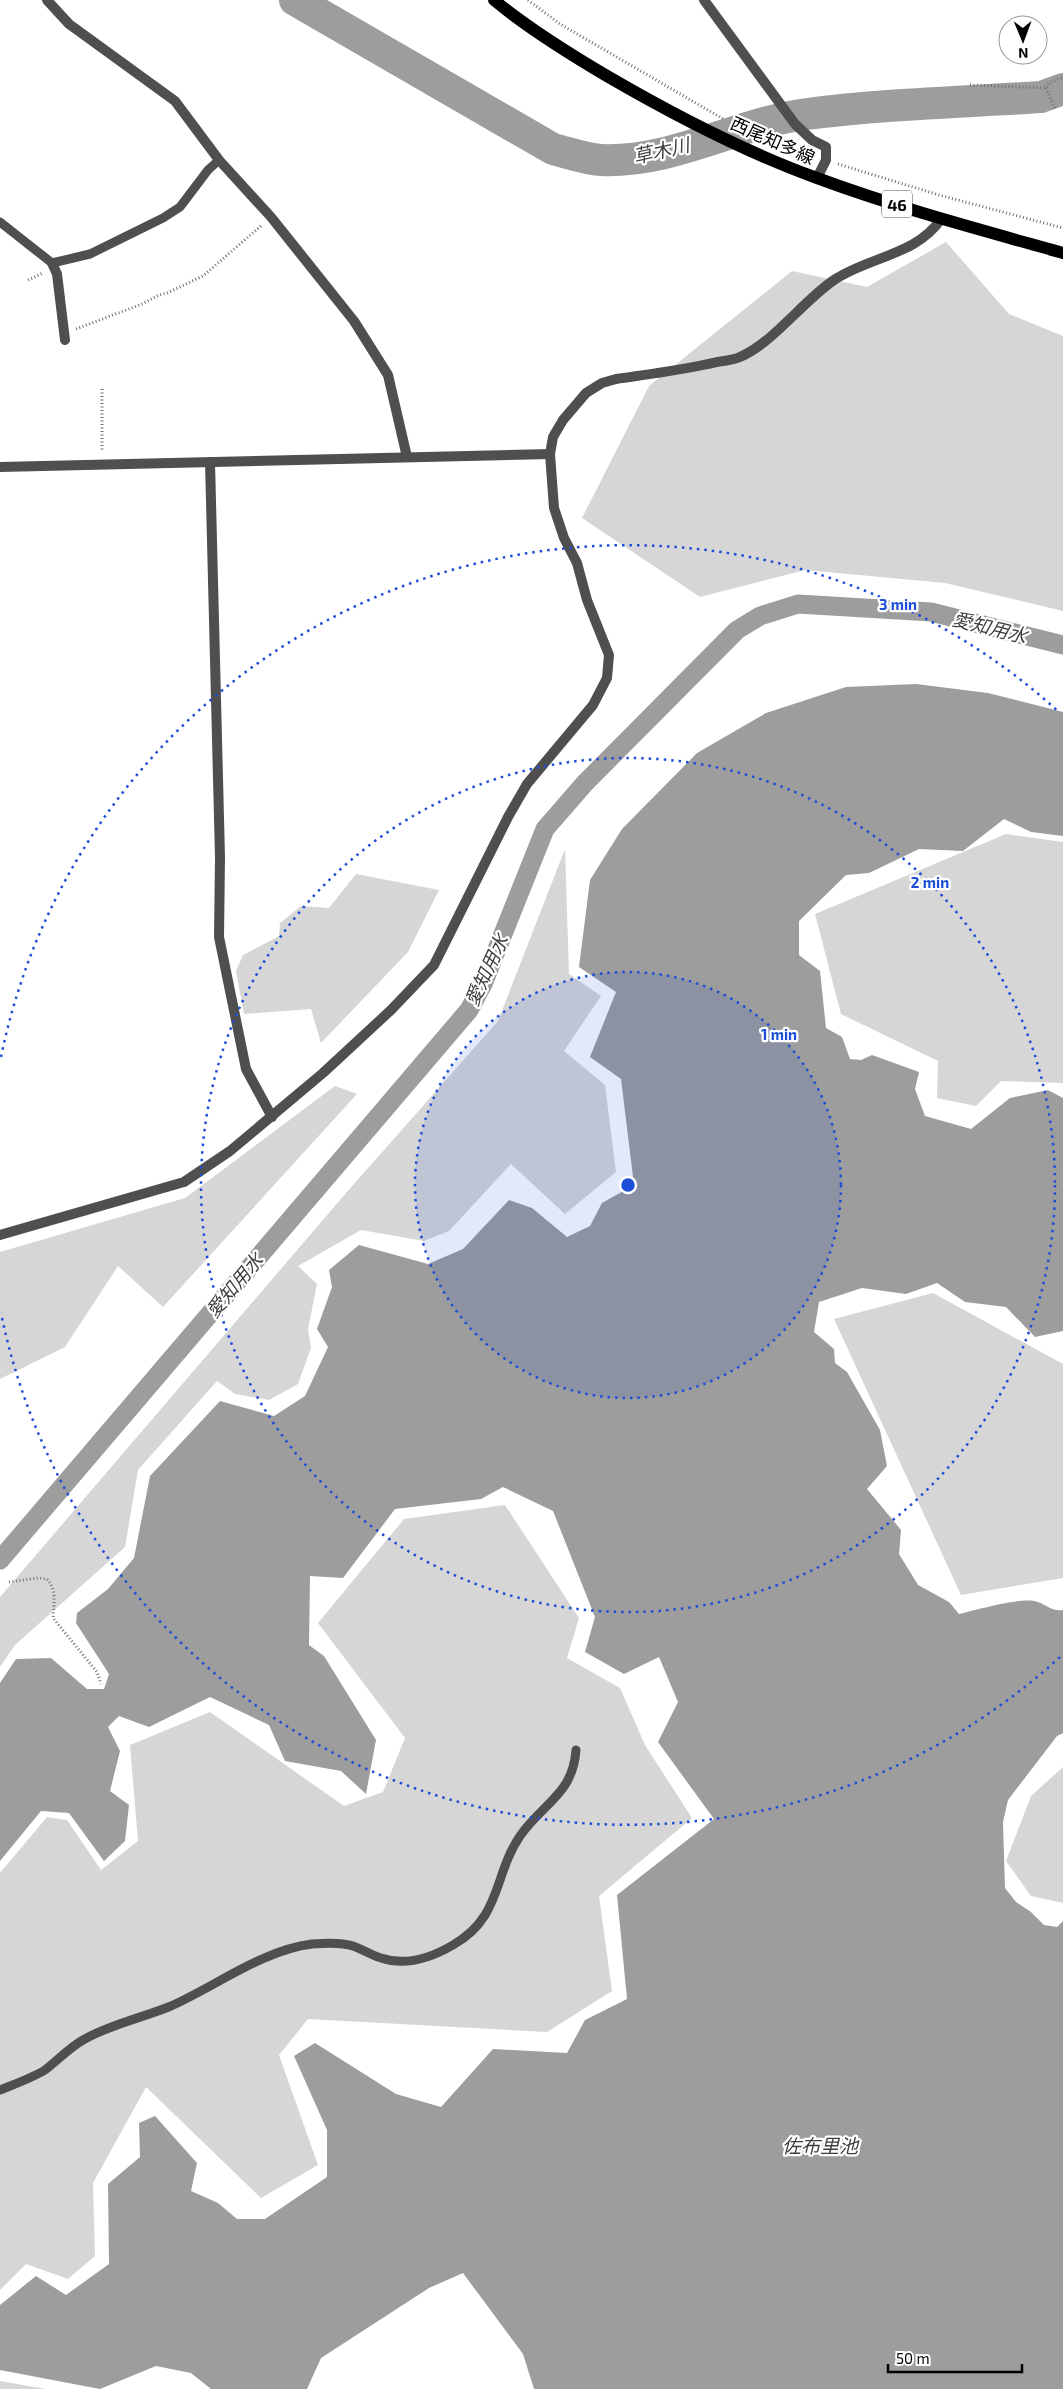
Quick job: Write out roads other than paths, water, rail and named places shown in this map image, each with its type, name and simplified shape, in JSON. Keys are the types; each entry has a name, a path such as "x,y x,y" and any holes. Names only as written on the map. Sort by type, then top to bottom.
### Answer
{"main road":[{"name":"西尾知多線","path":"494,0 565,51 651,102 735,143 817,178 941,219 1063,253"}],"street":[{"path":"47,0 69,24 174,101 219,160 271,217 354,321 382,364 391,389 407,457"},
{"path":"704,0 795,124 812,140 826,146 826,160 817,178"},
{"path":"0,1235 184,1182 230,1151 272,1117 392,1010 434,965 449,940 508,817 527,784 593,705 607,678 608,654 587,600 577,563 564,538 554,508 550,454 553,437 563,420 586,393 602,383 616,379 705,365 740,357 762,342 833,280 861,265 904,250 934,229 941,219"},
{"path":"52,263 57,274 64,336"},
{"path":"0,467 550,454"},
{"path":"210,462 220,857 219,937 246,1068 272,1117"}],"lane":[{"path":"0,222 52,263 90,254 163,218 180,207 208,170 219,160"},
{"path":"0,2090 45,2069 65,2051 114,2024 170,2006 290,1948 313,1944 352,1945 381,1958 396,1962 412,1961 431,1956 453,1945 472,1931 486,1914 520,1837 571,1778 576,1750"}],"water":[{"name":"佐布里池","path":"916,684 988,693 1063,712 1063,836 1031,832 1004,819 963,851 919,849 869,873 846,875 799,921 799,955 820,971 826,1028 842,1037 850,1059 861,1060 872,1055 919,1072 915,1089 925,1116 971,1129 1010,1098 1048,1090 1063,1098 1063,1331 1035,1337 1006,1307 965,1302 937,1283 906,1294 862,1288 819,1302 814,1332 834,1349 835,1363 847,1372 880,1430 887,1466 867,1489 901,1530 899,1554 918,1585 949,1602 959,1614 1018,1601 1034,1601 1051,1609 1063,1610 1063,1733 1057,1736 1008,1800 1003,1822 1005,1888 1016,1902 1031,1912 1044,1925 1057,1927 1063,1921 1063,2389 534,2389 523,2354 463,2273 429,2288 321,2358 307,2389 211,2389 191,2373 156,2366 100,2389 0,2370 0,2305 36,2276 66,2295 109,2264 108,2184 140,2157 139,2123 155,2116 197,2163 191,2191 218,2203 237,2219 265,2219 327,2177 327,2130 294,2056 315,2043 396,2094 441,2107 493,2049 567,2053 585,2020 627,1999 617,1895 714,1819 658,1742 678,1702 659,1657 624,1674 585,1652 595,1617 553,1511 503,1487 481,1499 395,1509 343,1578 310,1576 309,1645 324,1656 376,1740 366,1794 341,1771 285,1761 269,1725 210,1697 149,1727 119,1716 108,1727 120,1751 110,1791 129,1805 125,1841 104,1861 69,1813 41,1811 0,1861 0,1683 16,1659 51,1658 87,1689 104,1689 109,1674 76,1623 77,1613 108,1589 134,1558 150,1476 220,1401 274,1416 305,1396 328,1347 317,1329 332,1287 329,1270 359,1245 428,1264 463,1249 509,1200 532,1208 567,1237 590,1226 602,1203 634,1185 621,1079 590,1057 616,992 579,967 590,880 622,829 697,753 766,713 846,687"}],"waterway":[{"name":"草木川","path":"295,0 553,149 601,160 628,159 654,155 755,125 807,114 894,106 1041,97 1063,89"},
{"name":"愛知用水","path":"0,1560 469,1010 483,984 545,829 585,783 737,630 760,616 798,604 931,612 1063,645"}]}
